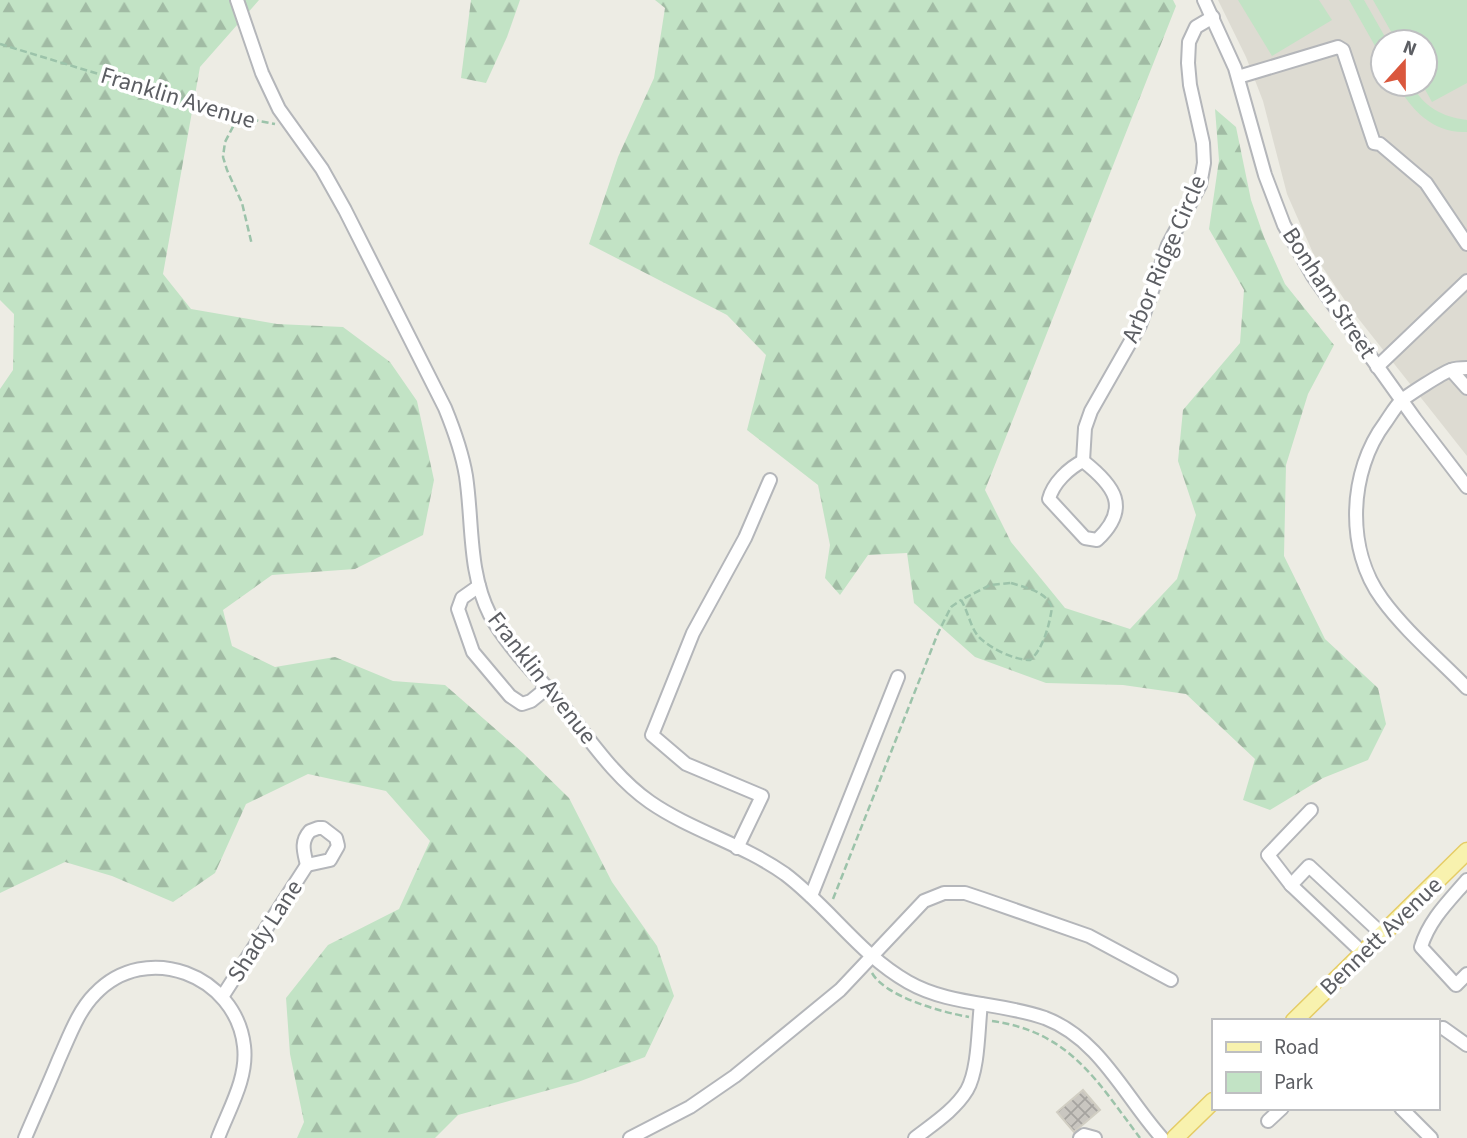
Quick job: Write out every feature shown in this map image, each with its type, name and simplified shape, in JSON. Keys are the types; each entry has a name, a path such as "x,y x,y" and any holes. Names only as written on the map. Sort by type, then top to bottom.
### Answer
{"main road":[{"name":"Bennett Avenue","path":"1304,1018 1363,953 1467,851"},
{"path":"1175,1138 1212,1102"}],"street":[{"path":"237,0 262,73 288,124"},
{"name":"Bonham Street","path":"1204,0 1238,77 1265,175 1284,225 1313,276 1467,487"},
{"name":"Arbor Ridge Circle","path":"1083,461 1085,428 1091,411 1140,325 1168,245 1200,185 1204,163 1203,143 1190,85 1189,42 1196,27 1213,17"},
{"path":"1238,77 1338,47 1343,50 1374,143 1380,144 1426,183 1467,244"},
{"name":"Franklin Avenue","path":"288,124 322,169 345,210 445,408 466,474 474,564 491,616 500,631 604,757 640,795 671,815 783,873 811,896 872,957 895,974 923,990 952,999 1012,1008 1048,1019 1080,1038 1100,1059 1162,1138"},
{"path":"1377,367 1467,281"},
{"path":"1467,368 1451,370 1402,401 1376,435 1365,458 1356,511 1358,540 1363,560 1381,598 1467,688"},
{"path":"1451,370 1467,388"},
{"path":"1083,461 1112,491 1117,504 1113,523 1097,540 1085,538 1049,499 1054,486 1083,461"},
{"path":"737,848 762,796 686,764 652,735 693,633 745,538 770,480"},
{"path":"479,586 462,598 458,609 473,652 510,696 522,704 547,688"},
{"path":"811,896 898,677"},
{"path":"1311,810 1268,855 1291,885 1363,953"},
{"name":"Shady Lane","path":"222,997 307,866"},
{"path":"1291,885 1309,866 1382,934"},
{"path":"1467,880 1435,917 1425,932 1421,947 1455,985 1467,974"},
{"path":"630,1138 711,1094 840,990 924,901 944,893 965,893 1089,936 1171,980"},
{"path":"25,1138 79,1017 93,995 107,983 133,970 168,968 202,980 232,1007 237,1019 244,1045 242,1077 218,1138"},
{"path":"915,1138 947,1113 968,1088 981,1004"},
{"path":"1443,1028 1467,1045"},
{"path":"1268,1121 1280,1110"},
{"path":"1403,1110 1431,1138"},
{"path":"1080,1138 1084,1135 1095,1138"}],"path":[{"name":"Franklin Avenue","path":"0,44 238,117 268,124 288,124"},
{"path":"238,117 225,142 223,157 242,203 252,245"},
{"path":"826,911 842,877 938,633 951,607 961,600 984,588 1003,583 1025,587 1045,597 1051,603 1052,611 1035,656 1025,660 1010,656 981,639 961,600"},
{"path":"872,957 872,975 903,996 936,1010 1025,1027 1070,1052 1093,1075 1140,1138"}],"shaded area":[{"path":"1218,0 1467,0 1467,456 1350,308 1313,253 1287,194 1263,101 1246,57"}],"green space":[{"path":"0,0 259,0 200,67 163,274 191,309 277,324 343,327 390,362 417,401 434,480 423,535 355,569 272,575 223,610 232,646 275,667 335,657 393,681 445,685 523,753 569,798 612,882 657,946 674,996 645,1057 578,1082 458,1115 435,1138 297,1138 304,1122 290,1054 286,998 328,945 399,909 430,841 386,791 308,774 246,804 215,873 173,902 112,876 65,862 0,893 0,389 13,370 14,314 0,300"},
{"path":"471,0 520,0 486,83 461,78"},
{"path":"655,0 1173,0 1176,6 985,490 1011,542 1065,608 1130,629 1177,579 1196,515 1178,461 1183,410 1240,343 1244,290 1209,229 1219,160 1215,109 1236,127 1251,200 1285,284 1334,345 1308,394 1286,465 1284,556 1325,639 1378,688 1386,724 1368,760 1323,778 1270,810 1243,800 1255,759 1186,694 1123,685 1046,683 975,657 914,603 907,553 868,555 840,595 825,578 830,545 818,485 747,430 766,355 727,315 589,244 618,157 654,78 665,8"},
{"path":"1238,0 1319,0 1332,20 1272,56"},
{"path":"1349,0 1364,0 1380,28 1369,28 1369,35"},
{"path":"1373,0 1467,0 1467,83 1432,102 1430,98 1439,98 1439,28 1389,28"},
{"path":"1406,98 1421,98 1434,110 1467,120 1467,132 1455,132 1434,125"}],"building":[{"path":"1083,1090 1100,1110 1074,1132 1057,1112"}]}
